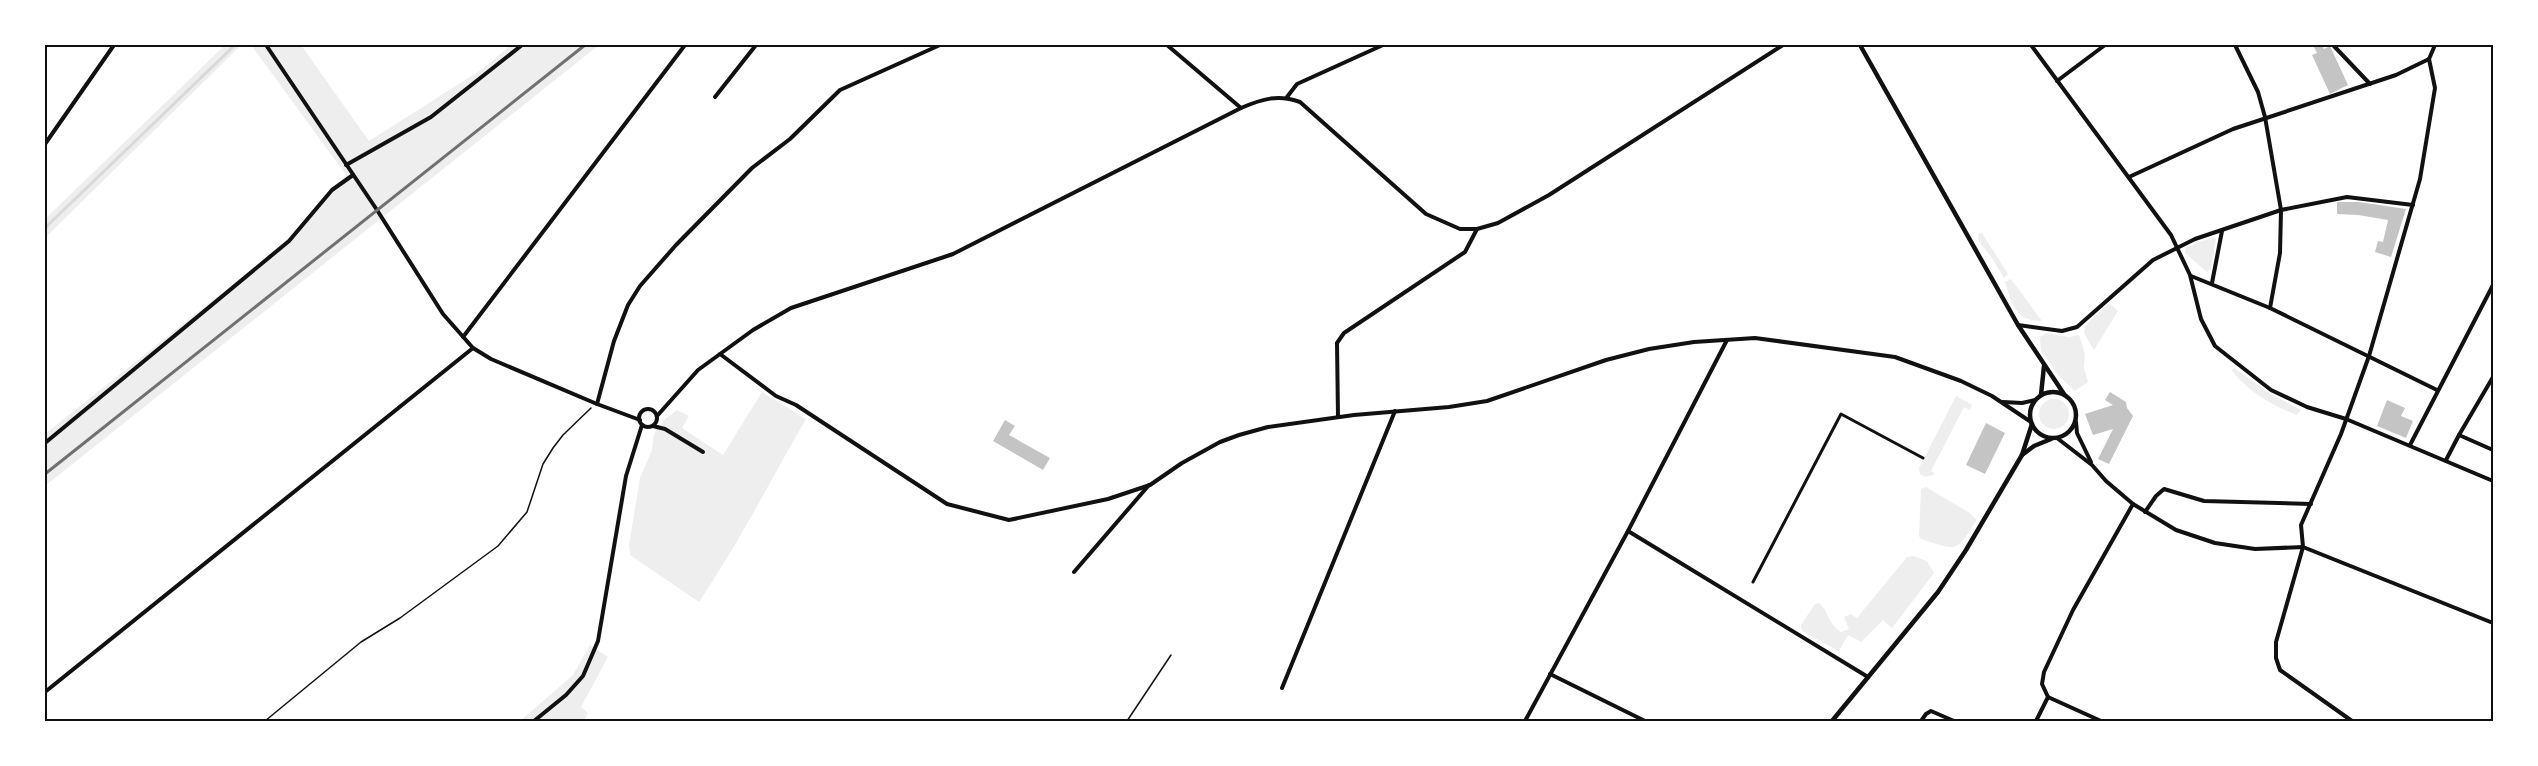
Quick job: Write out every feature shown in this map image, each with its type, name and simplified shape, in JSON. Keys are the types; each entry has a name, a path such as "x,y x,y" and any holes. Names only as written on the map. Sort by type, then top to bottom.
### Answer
{"street":[{"path":"45,144 114,45"},
{"path":"266,45 443,314 473,348 491,359 597,405 629,414 650,427 665,429 704,452"},
{"path":"346,165 431,117 522,45"},
{"path":"463,336 685,45"},
{"path":"715,97 756,45"},
{"path":"597,405 614,341 628,305 640,286 676,245 752,168 790,139 840,90 940,45"},
{"path":"1167,45 1240,108"},
{"path":"1287,97 1297,84 1383,45"},
{"path":"638,440 657,418 666,403 698,370 753,330 791,308 953,254 1240,108 1269,97 1287,97 1300,102 1426,214 1460,229 1478,229 1498,223 1549,195 1783,45"},
{"path":"1860,45 2018,325 2044,366 2064,394 2073,402 2076,408 2078,433 2092,465"},
{"path":"2031,45 2170,235 2190,275 2201,319 2215,346 2271,390 2307,407 2346,419 2493,481"},
{"path":"2057,81 2105,45"},
{"path":"2235,45 2258,92 2265,117 2281,210 2280,253 2270,308"},
{"path":"2334,45 2370,84"},
{"path":"2352,721 2280,670 2276,658 2276,642 2303,547 2301,525 2346,419 2368,356 2414,205 2435,88 2429,59 2435,45"},
{"path":"2129,177 2197,144 2265,117 2396,75 2429,59"},
{"path":"45,443 289,241 332,190 353,175"},
{"path":"2018,325 2062,331 2077,327 2153,260 2176,247 2281,210 2347,197 2414,205"},
{"path":"1338,417 1337,344 1344,333 1465,252 1478,229"},
{"path":"2212,284 2222,230"},
{"path":"2190,275 2270,308 2437,390"},
{"path":"2410,445 2493,285"},
{"path":"1074,572 1150,485 1182,463 1220,442 1239,435 1268,427 1338,417 1449,407 1487,400 1606,360 1649,349 1755,338 1895,357 1961,381 2002,402 2031,423 2040,434 2054,438 2092,465 2106,481 2133,504 2176,530 2215,543 2255,549 2303,547 2493,623"},
{"path":"1526,721 1727,340"},
{"path":"45,692 473,348"},
{"path":"720,354 776,396 796,405 947,504 1009,520 1108,499 1150,485"},
{"path":"2041,395 2044,366"},
{"path":"2446,460 2493,377"},
{"path":"1832,721 1938,592 1972,541 2022,455 2031,423 2031,409 2036,400 2041,395 2052,392 2064,394"},
{"path":"2002,402 2022,403 2036,400"},
{"path":"629,414 652,411 666,403"},
{"path":"652,411 665,429"},
{"path":"1282,688 1395,411"},
{"path":"534,721 583,676 598,641 626,476 638,440 641,413"},
{"path":"1753,582 1841,414 1923,458"},
{"path":"2022,455 2034,446 2072,429 2076,422"},
{"path":"2459,435 2493,450"},
{"path":"2145,512 2156,495 2164,489 2204,501 2311,504"},
{"path":"2101,721 2048,696 2042,684 2044,672 2073,610 2133,504"},
{"path":"1628,531 1869,677"},
{"path":"1550,674 1645,721"},
{"path":"2036,721 2048,696"},
{"path":"1921,721 1931,711 1954,721"}],"path":[{"path":"265,721 361,642 400,618 498,546 526,512 543,464 553,448 563,435 597,405"},
{"path":"1127,721 1171,655"}],"shaded area":[{"path":"225,45 241,45 45,238 45,219"},
{"path":"251,45 301,45 369,141 484,68 511,45 599,45 45,486 45,434 284,243 346,175"},
{"path":"1979,233 1982,233 2008,274 2004,278 1978,240"},
{"path":"2216,238 2211,269 2207,272 2185,253 2186,247"},
{"path":"2011,279 2042,321 2026,318 2016,310 2005,282"},
{"path":"2109,303 2118,311 2094,350 2084,333 2085,326"},
{"path":"2047,333 2069,337 2079,335 2085,354 2084,368 2088,382 2075,391 2059,376 2041,351 2040,337"},
{"path":"2234,368 2273,395 2301,410 2297,415 2261,397 2239,379 2232,371"},
{"path":"762,392 806,419 741,535 699,602 630,555 629,545 640,478 652,450 654,434 665,419 677,410 689,416 682,428 723,455"},
{"path":"1956,396 1972,405 1970,410 1964,407 1931,471 1935,474 1925,477 1920,474 1919,468"},
{"path":"2054,399 2065,403 2069,414 2065,425 2054,429 2043,425 2039,414 2043,403"},
{"path":"1926,487 1968,512 1977,520 1959,544 1949,547 1942,546 1921,539 1919,536 1921,489"},
{"path":"1913,556 1927,561 1934,573 1892,628 1883,620 1861,642 1848,635 1839,651 1802,631 1801,625 1815,604 1819,603 1836,628 1841,632 1849,629 1844,617 1851,614 1857,618 1907,557"},
{"path":"590,645 608,657 581,707 588,713 584,721 520,721 573,675"}],"building":[{"path":"2318,45 2324,49 2330,46 2348,85 2330,94 2312,55 2317,53 2314,47"},
{"path":"2337,202 2359,202 2406,209 2391,257 2375,252 2378,241 2383,242 2388,220 2337,214"},
{"path":"2110,392 2126,402 2133,416 2109,464 2098,459 2113,429 2093,435 2085,414 2113,405 2105,400"},
{"path":"2387,400 2405,408 2401,416 2413,421 2406,438 2377,426"},
{"path":"1005,420 1015,426 1009,435 1050,458 1043,470 993,441"},
{"path":"1986,423 2005,433 1985,474 1966,465"}],"waterway":[{"path":"45,228 235,45"}],"railway":[{"path":"45,474 585,45"}]}
